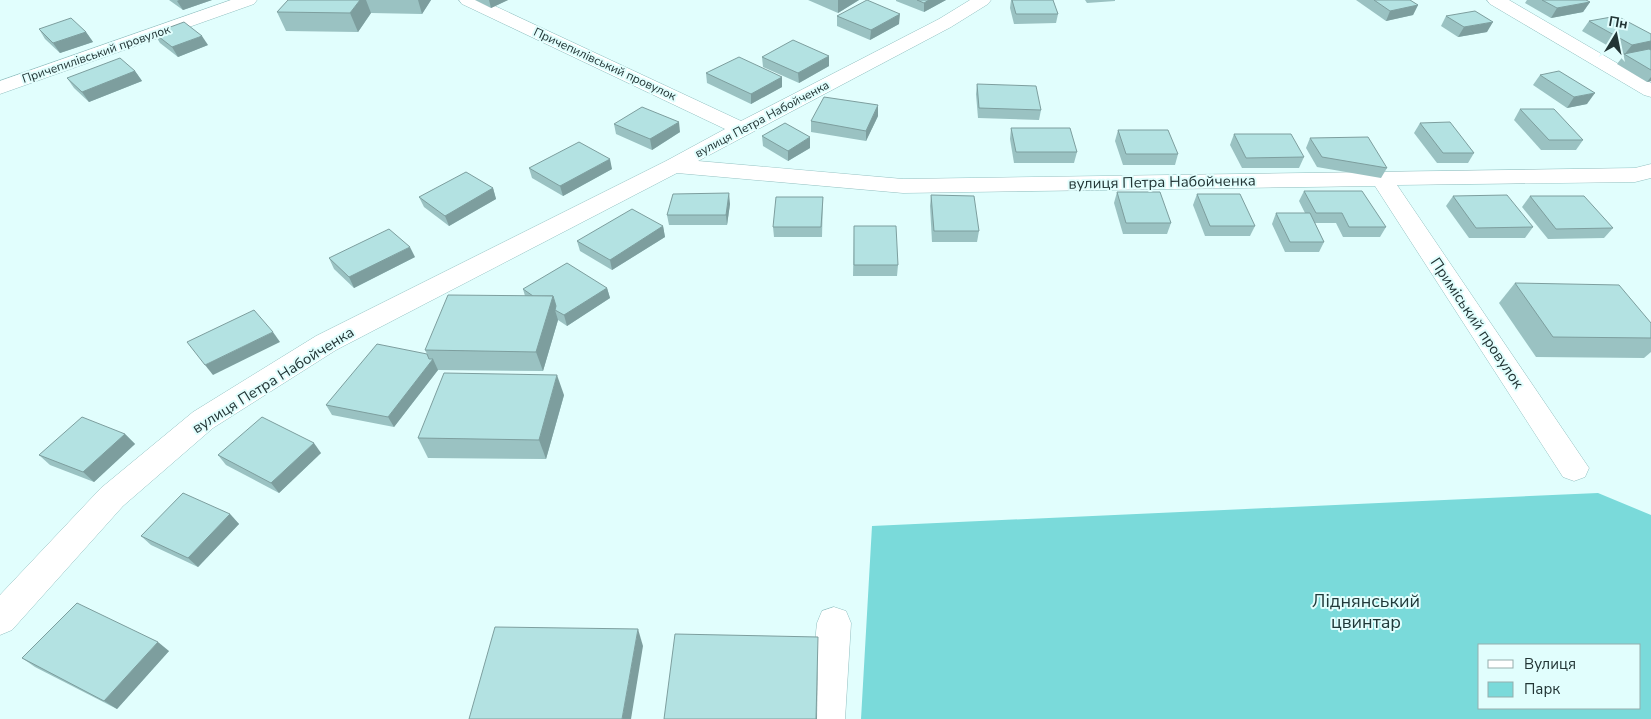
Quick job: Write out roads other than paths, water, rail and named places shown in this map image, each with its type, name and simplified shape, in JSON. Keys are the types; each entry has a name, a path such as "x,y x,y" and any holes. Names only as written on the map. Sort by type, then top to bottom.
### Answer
{"street":[{"name":"Причепилівський провулок","path":"0,88 248,0"},
{"name":"Причепилівський провулок","path":"468,0 741,129"},
{"name":"вулиця Петра Набойченка","path":"0,619 112,497 203,420 326,344 674,166 945,23 982,0"},
{"path":"1496,0 1651,91"},
{"name":"вулиця Петра Набойченка","path":"674,166 903,186 1635,175 1651,172"},
{"name":"Приміський провулок","path":"1381,178 1574,468"},
{"path":"826,719 834,623"}],"park label":[{"name":"Ліднянський цвинтар","path":"1366,611"}]}
